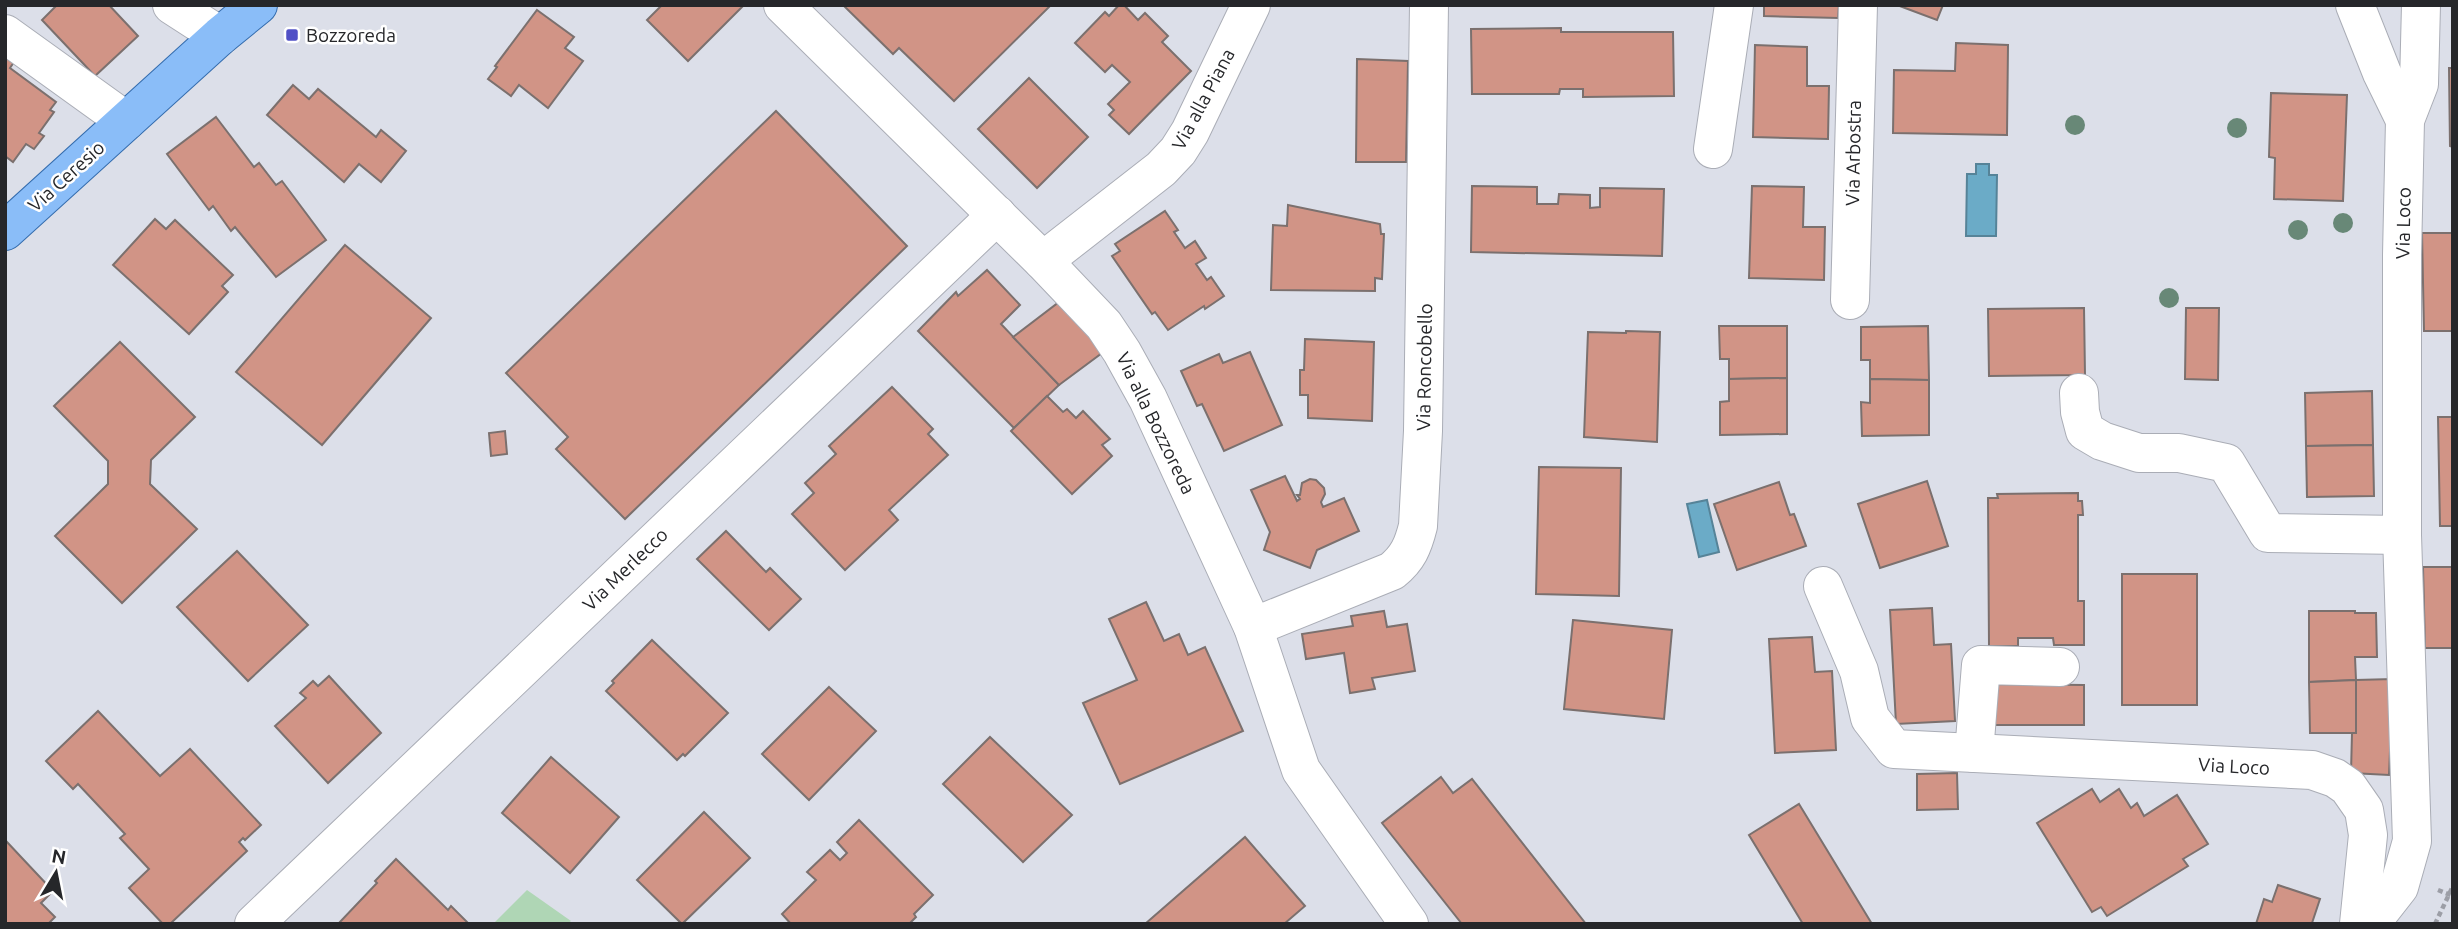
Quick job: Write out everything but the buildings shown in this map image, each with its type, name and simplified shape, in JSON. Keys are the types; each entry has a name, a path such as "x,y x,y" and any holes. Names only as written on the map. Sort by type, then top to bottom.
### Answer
{"main road":[{"name":"Via Ceresio","path":"5,231 220,36 258,5"}],"street":[{"path":"172,5 220,36"},
{"name":"Via alla Bozzoreda","path":"783,5 997,215 1104,325 1148,399 1253,627 1301,770 1409,924"},
{"name":"Via alla Piana","path":"1043,261 1161,169 1178,151 1190,132 1251,5"},
{"name":"Via Roncobello","path":"1253,627 1392,571 1404,561 1418,526 1423,431 1429,5"},
{"path":"1713,149 1734,5"},
{"name":"Via Arbostra","path":"1850,300 1858,5"},
{"name":"Via Loco","path":"2356,5 2382,73 2404,120"},
{"name":"Via Loco","path":"2370,924 2399,887 2412,841 2402,535 2402,255 2404,120 2418,83 2421,5"},
{"path":"5,34 126,121"},
{"name":"Via Merlecco","path":"254,924 997,215"},
{"path":"2079,393 2085,431 2102,441 2139,453 2179,453 2226,463 2268,533 2402,535"},
{"name":"Via Loco","path":"1823,586 1859,671 1870,718 1894,749 2312,770 2335,778 2348,787 2364,810 2368,835 2359,924"},
{"path":"1974,753 1981,665 2060,667"}],"path":[{"path":"2435,924 2453,887"}],"green space":[{"path":"527,890 571,921 567,924 493,924"}],"water":[{"path":"1976,164 1989,164 1989,175 1997,175 1996,236 1966,236 1967,174 1976,174"},
{"path":"1707,500 1719,552 1699,557 1687,504"}],"place":[{"name":"Bozzoreda","path":"292,35"}]}
